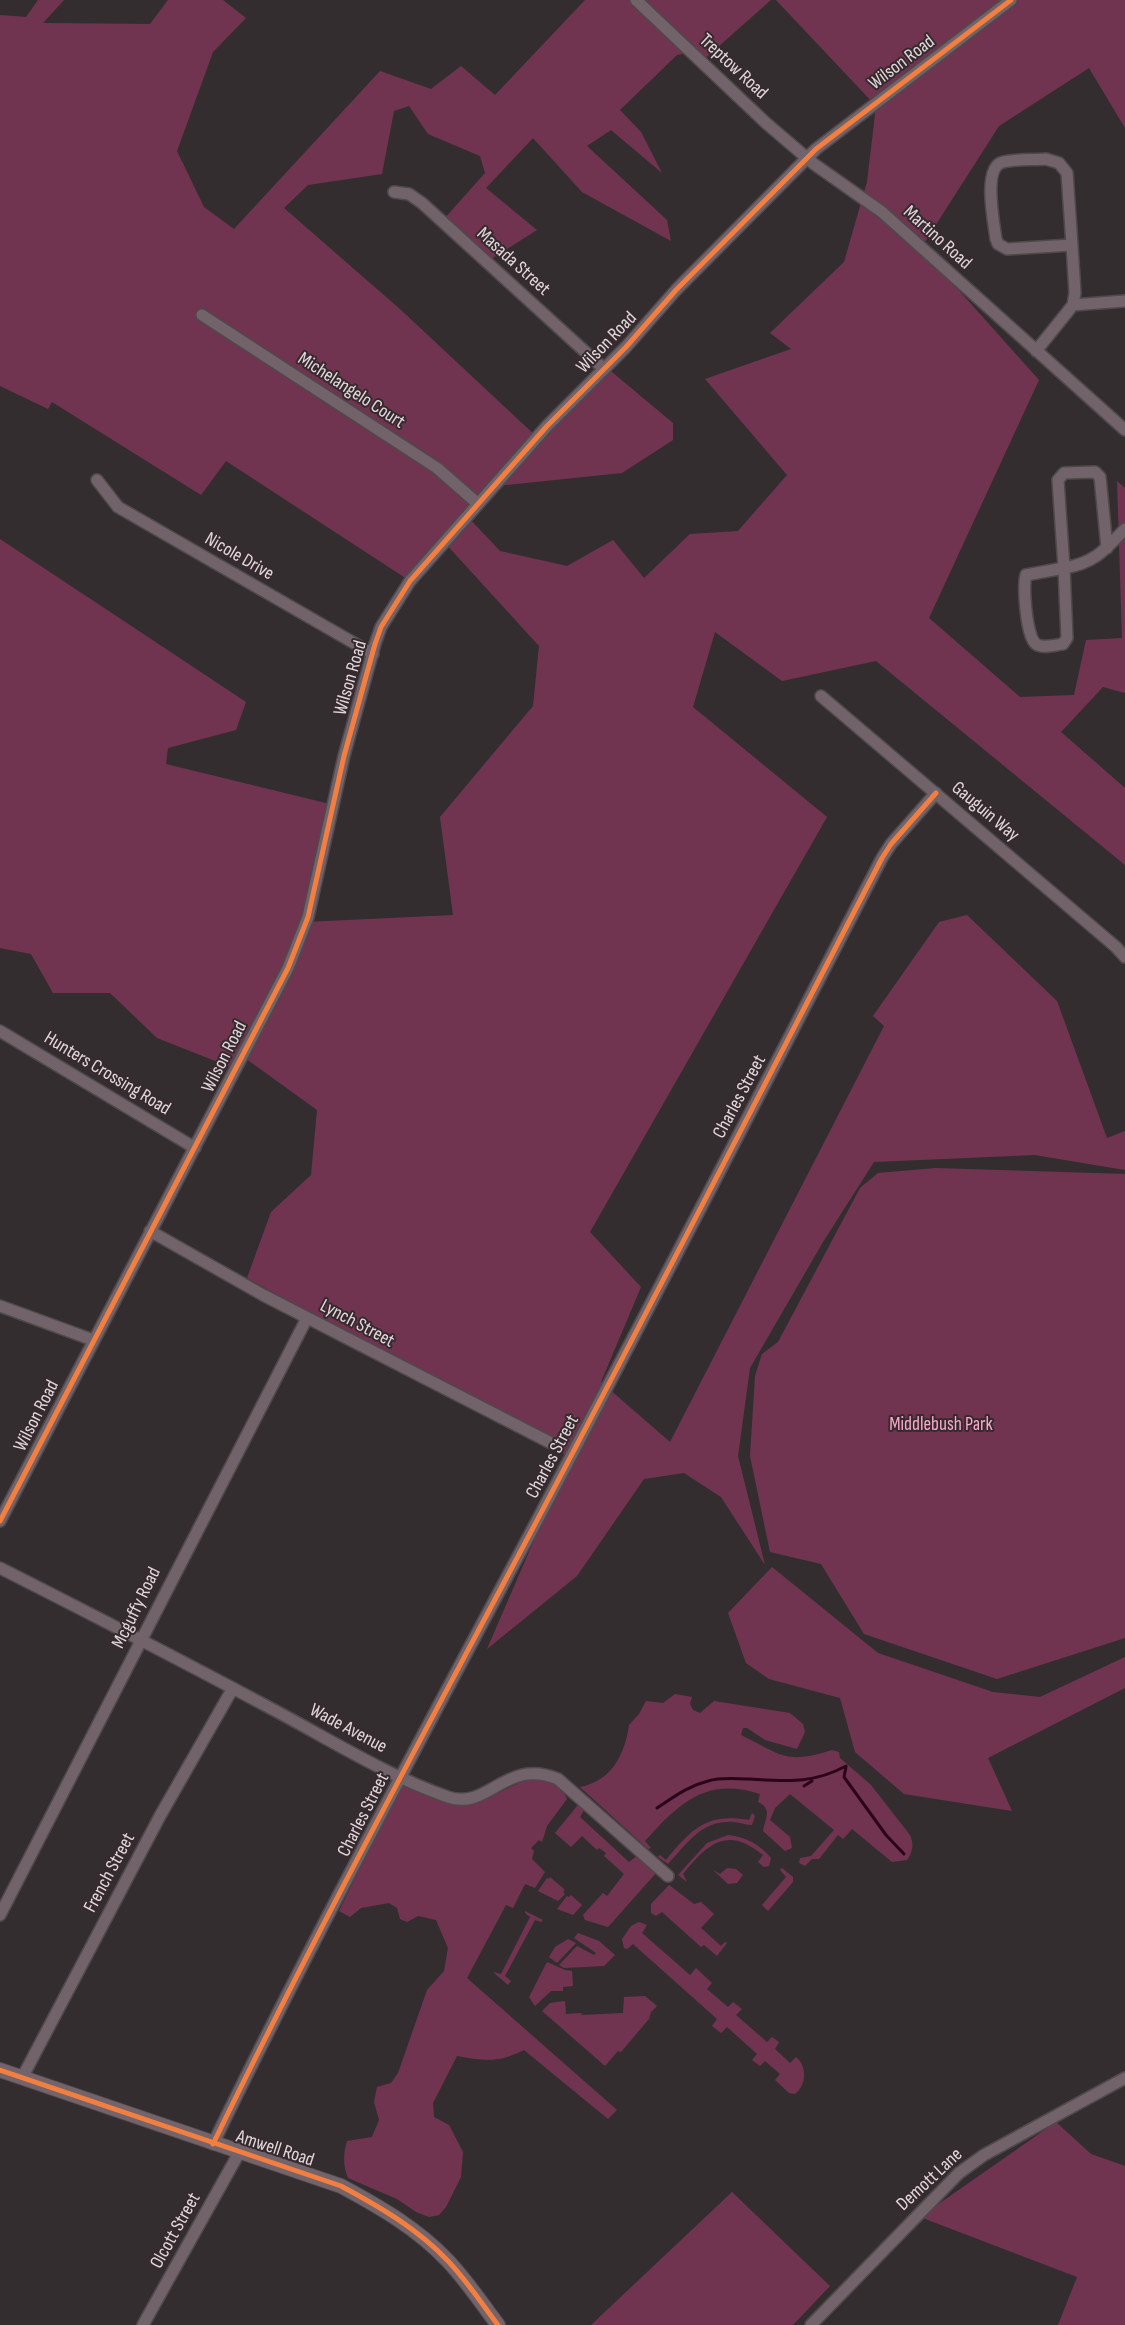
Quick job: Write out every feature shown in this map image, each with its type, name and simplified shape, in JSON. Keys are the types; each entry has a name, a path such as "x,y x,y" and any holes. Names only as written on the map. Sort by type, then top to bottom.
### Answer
{"main road":[{"name":"Amwell Road","path":"0,2070 239,2153 338,2185 388,2212 448,2261 494,2322"}],"street":[{"name":"Treptow Road","path":"636,0 766,123 807,159"},
{"name":"Wilson Road","path":"0,1521 288,968 308,917 344,756 372,654 381,627 410,581 477,503 676,290 807,159 888,92 1011,0"},
{"name":"Martino Road","path":"807,159 882,212 1125,430"},
{"path":"1036,351 1073,304 1075,293 1072,245 1067,173 1059,163 1046,159 1002,162 996,165 990,181 998,244 1007,249 1072,245"},
{"name":"Masada Street","path":"394,192 409,194 422,203 603,368"},
{"path":"1073,304 1125,302"},
{"name":"Michelangelo Court","path":"202,315 437,468 477,503"},
{"path":"1107,548 1100,477 1095,472 1064,473 1058,480 1064,568 1067,638 1062,644 1046,647 1037,645 1032,640 1028,625 1024,582 1026,575 1064,568 1094,560 1107,548 1125,530"},
{"name":"Nicole Drive","path":"97,480 118,507 372,654"},
{"name":"Gauguin Way","path":"821,696 1116,947 1125,957"},
{"name":"Charles Street","path":"213,2144 259,2049 400,1777 508,1575 882,858 891,844 936,793"},
{"name":"Hunters Crossing Road","path":"0,1031 195,1148"},
{"name":"Lynch Street","path":"150,1231 307,1318 550,1443"},
{"path":"0,1306 93,1340"},
{"name":"Mcguffy Road","path":"0,1915 307,1318"},
{"name":"Wade Avenue","path":"0,1568 142,1640 400,1777 461,1800 484,1793 521,1774 531,1772 547,1775 568,1786 668,1876"},
{"name":"French Street","path":"22,2078 160,1816 233,1688"},
{"name":"Demott Lane","path":"811,2325 959,2173 984,2155 1125,2078"},
{"name":"Olcott Street","path":"143,2325 239,2153"}],"green space":[{"path":"38,0 64,0 43,23 150,24 168,0 223,0 246,18 213,52 177,151 204,207 234,229 380,71 431,89 461,66 495,95 585,0 771,0 701,62 688,53 677,55 620,110 641,132 662,173 611,130 587,146 667,220 671,241 582,192 533,138 486,188 537,230 488,261 444,219 485,173 480,156 428,134 409,106 394,111 382,174 308,185 284,208 401,310 539,439 606,367 673,423 673,440 622,473 497,486 468,517 500,551 567,566 613,540 644,578 690,534 738,531 787,475 705,379 791,349 770,333 844,262 867,182 876,106 776,0 1125,0 1125,128 1089,68 999,126 921,248 1039,380 929,618 1020,697 1074,695 1086,640 1122,638 1117,481 1125,488 1125,693 1103,687 1061,732 1125,788 1125,865 876,661 782,681 715,632 693,707 827,817 590,1232 641,1287 601,1382 670,1442 884,1026 873,1016 939,922 967,915 1057,1001 1107,1138 1125,1131 1125,1170 1035,1155 874,1162 823,1242 750,1368 738,1456 765,1565 721,1497 684,1473 644,1479 577,1576 487,1649 570,1457 247,1278 271,1212 311,1175 317,1110 245,1058 238,1070 157,1038 110,993 53,993 31,954 0,948 0,539 246,702 236,730 168,748 166,764 334,805 306,922 453,915 440,817 533,706 539,646 445,543 410,581 226,461 201,495 52,402 48,409 0,386 0,15 26,17"},
{"name":"Middlebush Park","path":"936,1168 1125,1174 1125,1638 997,1679 864,1634 821,1564 770,1552 750,1456 755,1376 762,1354 778,1342 860,1188 878,1173"},
{"path":"772,1567 878,1653 993,1692 1040,1697 1125,1657 1125,1688 988,1758 1012,1811 904,1794 855,1752 840,1698 769,1679 746,1663 728,1613"},
{"path":"675,1694 692,1697 690,1704 693,1710 700,1713 714,1701 790,1713 803,1724 805,1732 797,1749 765,1740 747,1728 743,1728 741,1735 784,1756 804,1757 832,1750 839,1752 840,1758 871,1785 910,1835 912,1848 907,1860 892,1862 852,1829 843,1839 838,1835 819,1859 812,1859 805,1866 799,1863 800,1858 811,1856 834,1830 790,1794 775,1808 770,1820 790,1837 792,1848 785,1851 763,1831 767,1811 758,1802 760,1794 741,1789 709,1791 682,1805 645,1841 651,1848 648,1849 580,1787 601,1779 615,1765 624,1746 629,1725 639,1714 646,1701 663,1703"},
{"path":"529,1779 541,1780 556,1785 567,1799 547,1826 542,1842 539,1840 531,1848 534,1851 532,1859 545,1872 535,1888 525,1884 513,1908 506,1905 467,1978 617,2110 608,2119 524,2050 491,2060 457,2056 433,2103 434,2117 449,2125 463,2152 461,2177 446,2207 439,2215 429,2217 416,2212 397,2199 348,2178 344,2164 344,2155 347,2141 372,2137 379,2120 374,2102 377,2087 391,2083 398,2073 427,1990 444,1971 448,1948 436,1920 418,1916 407,1922 400,1919 397,1908 389,1903 361,1908 350,1917 339,1911 401,1785 437,1800 459,1804 490,1797"},
{"path":"580,1805 585,1808 580,1817 629,1862 637,1856 657,1872 608,1927 585,1920 583,1915 603,1893 607,1896 624,1874 604,1856 606,1853 599,1848 597,1850 582,1836 571,1847 555,1833 577,1806"},
{"path":"752,1813 755,1816 752,1825 731,1822 709,1826 694,1836 668,1864 658,1857 660,1855 666,1860 692,1832 711,1821 734,1818 749,1820"},
{"path":"728,1835 746,1839 762,1849 771,1858 769,1866 764,1867 758,1862 763,1855 750,1846 739,1841 728,1840 709,1847 692,1863 683,1874 687,1882 678,1875 707,1843"},
{"path":"727,1868 736,1869 743,1875 737,1883 728,1884 713,1870 720,1874"},
{"path":"782,1868 793,1877 793,1882 768,1911 762,1905 786,1877 780,1870"},
{"path":"550,1877 565,1890 563,1892 565,1894 558,1901 538,1891 547,1878 549,1879"},
{"path":"669,1885 694,1904 701,1902 714,1914 701,1928 721,1946 725,1942 727,1943 717,1956 704,1945 701,1947 662,1912 656,1916 651,1913 651,1904"},
{"path":"571,1895 582,1905 573,1915 557,1909 567,1896"},
{"path":"525,1911 543,1920 541,1922 535,1920 505,1976 511,1981 508,1985 493,1972 501,1974 530,1917"},
{"path":"639,1922 647,1925 642,1933 690,1975 696,1968 712,1983 707,1989 728,2007 733,2002 742,2009 736,2015 767,2042 772,2037 779,2042 775,2049 790,2063 796,2057 800,2061 804,2070 804,2076 802,2086 795,2094 789,2093 775,2080 780,2074 765,2061 760,2066 752,2060 757,2054 727,2027 721,2033 712,2026 717,2019 633,1944 627,1949 624,1948 622,1939 631,1926"},
{"path":"578,1933 599,1941 615,1955 604,1966 564,1968 559,1965 577,1946 594,1955 596,1953 574,1938"},
{"path":"568,1939 576,1943 557,1963 549,1957 555,1947"},
{"path":"547,1962 572,1971 573,1986 563,1987 563,1991 551,1991 535,2006 529,1997"},
{"path":"645,1996 657,2006 651,2012 649,2019 621,2052 618,2051 605,2066 542,2011 550,2003 565,2001 566,2014 623,2013 624,1997"},
{"path":"1056,2122 1091,2154 1125,2166 1125,2325 1058,2325 1077,2277 920,2217"},
{"path":"732,2192 830,2286 793,2325 591,2325"}],"waterway":[{"path":"657,1808 688,1789 713,1780 811,1779 846,1766"},
{"path":"846,1767 844,1777 886,1835 904,1854"},
{"path":"804,1786 812,1781"}],"cycle path":[{"path":"0,1521 288,968 308,917 344,756 375,644 381,627 410,581 547,426 626,347 676,290 816,149 1011,0"},
{"path":"213,2144 321,1929 603,1396 882,858 891,844 936,793"},
{"path":"0,2070 341,2186 398,2219 436,2249 462,2276 498,2325"}]}
